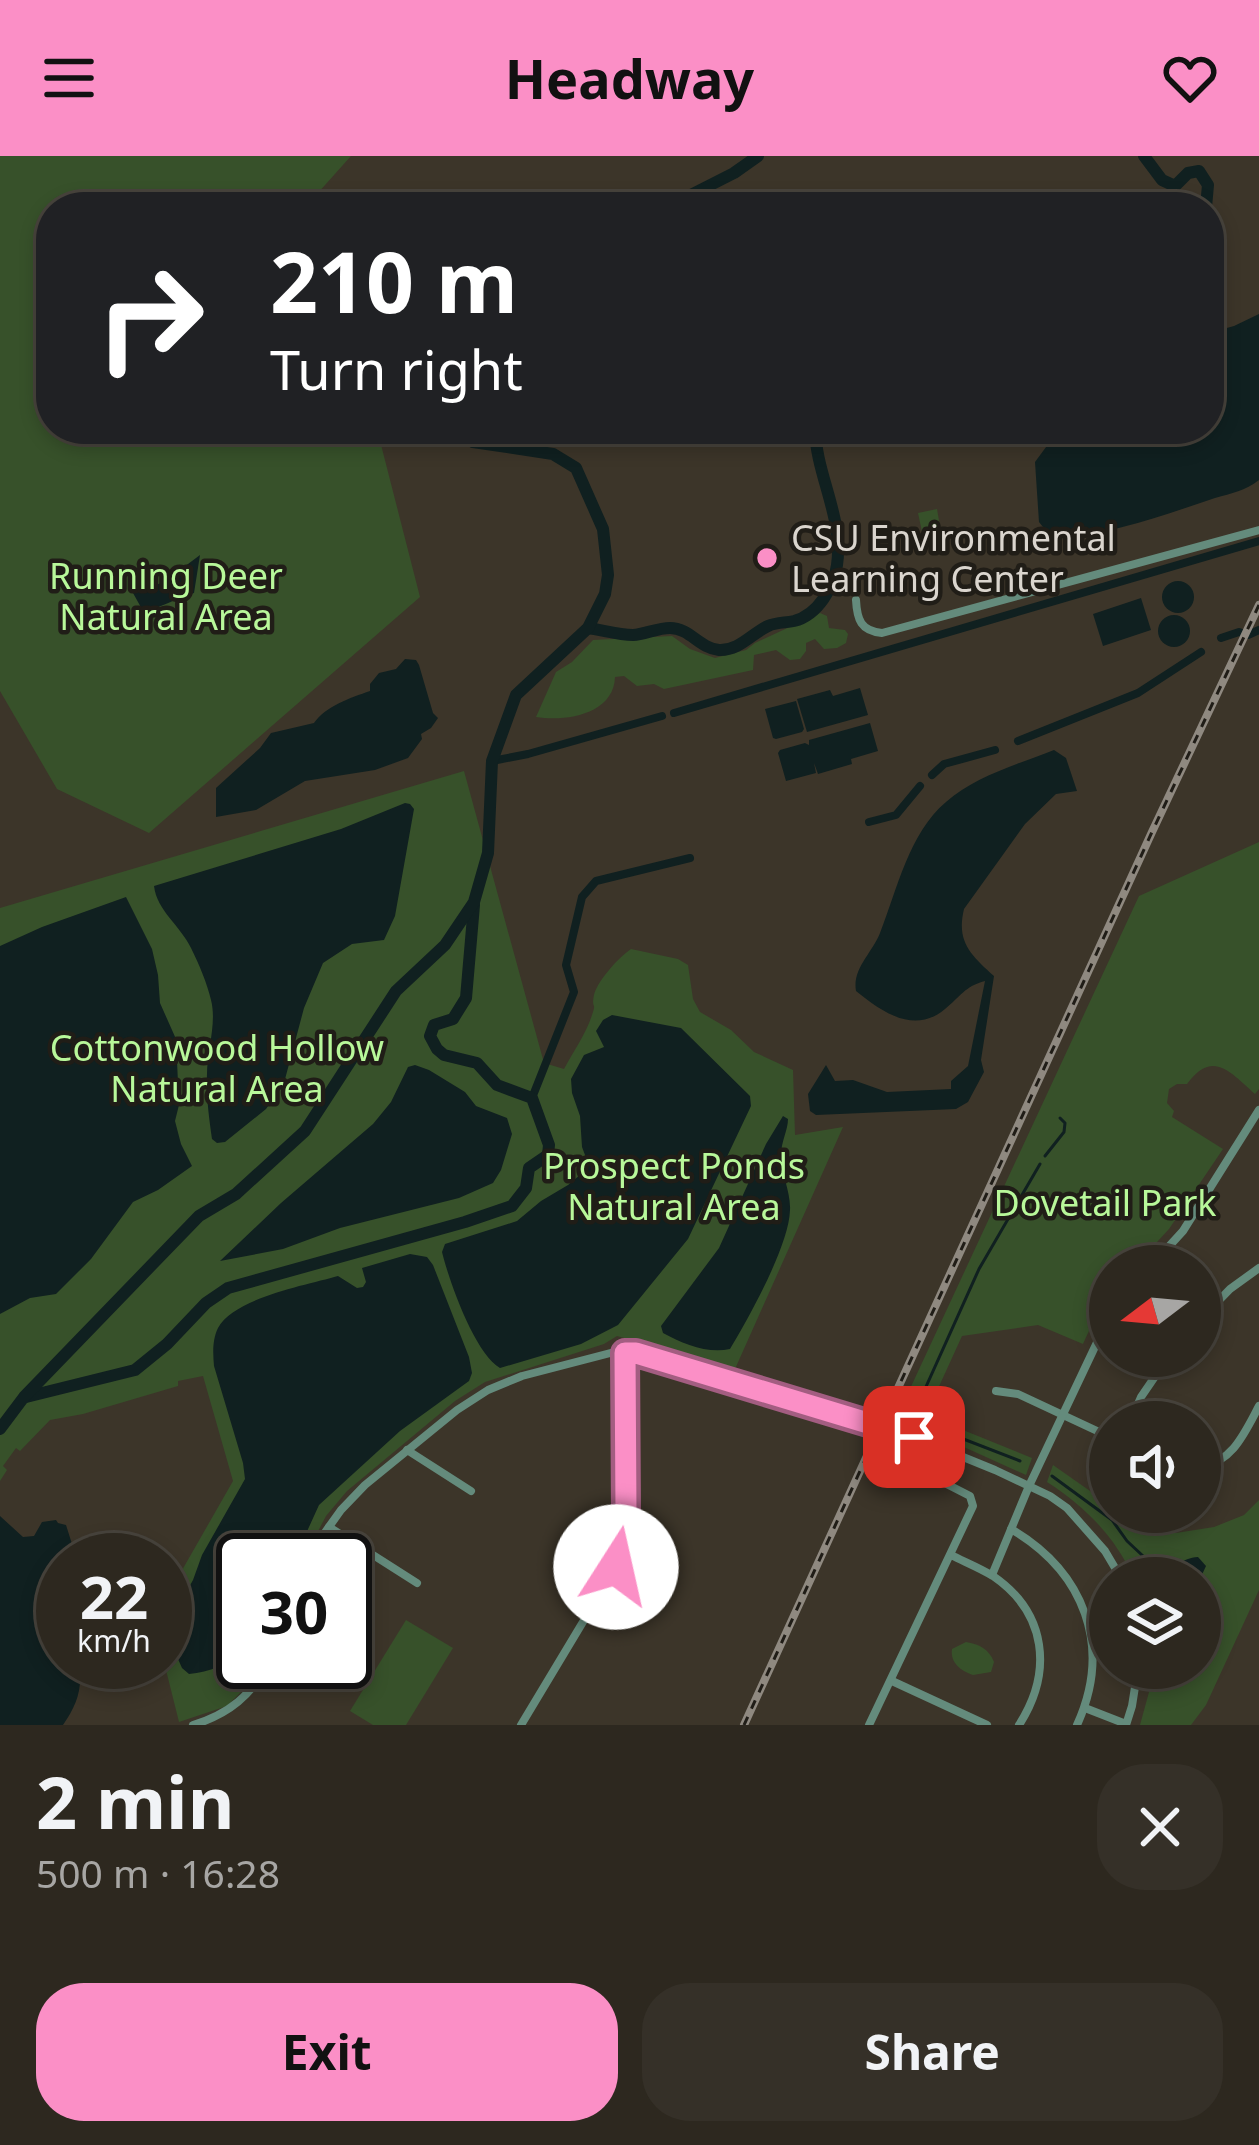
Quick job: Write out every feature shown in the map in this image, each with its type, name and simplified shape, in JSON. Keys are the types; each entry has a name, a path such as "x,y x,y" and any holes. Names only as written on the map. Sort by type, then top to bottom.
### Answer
{"street":[{"path":"856,600 860,623 882,633 1259,530"},
{"path":"1170,1245 1259,1110"},
{"path":"1221,1298 1257,1273"},
{"path":"326,1533 364,1485 488,1390 522,1376 622,1350 626,1358 626,1512 616,1567 521,1725"},
{"path":"626,1358 636,1353 961,1454 1066,1508 1109,1557"},
{"path":"992,1575 1089,1358"},
{"path":"996,1391 1018,1394 1089,1428"},
{"path":"1221,1460 1234,1450 1259,1406"},
{"path":"407,1450 471,1491"},
{"path":"869,1725 973,1506 970,1496 932,1476"},
{"path":"329,1527 417,1583"},
{"path":"1011,1529 1057,1564 1085,1612 1092,1674 1077,1725"},
{"path":"951,1555 992,1575 1022,1602 1033,1622 1040,1646 1038,1687 1019,1725"},
{"path":"892,1682 987,1725"},
{"path":"194,1725 238,1703 253,1689"},
{"path":"1084,1708 1126,1725 1134,1689"}],"green space":[{"name":"Running Deer Natural Area","path":"0,156 351,156 319,192 36,192 36,444 381,444 420,597 149,833 57,789 0,691"},
{"path":"937,509 942,538 924,541 918,513"},
{"path":"820,613 827,616 829,628 845,630 846,643 824,649 815,639 806,643 800,659 790,660 776,650 754,655 753,670 664,689 615,677 606,700 586,713 536,717 556,672 593,640 672,636 715,658 746,650"},
{"path":"464,771 544,1063 564,1069 589,1022 596,989 631,949 678,959 688,965 700,1012 731,1030 754,1052 793,1070 795,1135 843,1127 735,1369 617,1336 485,1382 455,1401 347,1491 317,1533 216,1533 216,1689 244,1689 227,1706 179,1722 171,1689 192,1689 192,1553 233,1481 203,1376 50,1420 20,1451 16,1448 3,1466 7,1470 0,1481 0,908"},
{"name":"Dovetail Park","path":"1259,842 1259,1089 1255,1094 1229,1072 1213,1066 1196,1073 1187,1084 1169,1089 1172,1117 1223,1149 1154,1245 1089,1245 1089,1331 1083,1344 1038,1325 962,1336 926,1415 1032,1458 1026,1475 895,1421 1139,896"},
{"path":"1053,1465 1089,1490 1089,1515 1075,1502 1047,1482"},
{"path":"1259,1500 1259,1590 1221,1672 1221,1557 1122,1557 1105,1533 1221,1533 1221,1524 1244,1515"},
{"path":"406,1620 453,1648 406,1725 373,1725 350,1711 364,1689 372,1689 372,1675"},
{"path":"966,1642 989,1654 994,1662 991,1672 973,1675 957,1666 952,1649"},
{"path":"1213,1689 1191,1725 1140,1725 1149,1692"}],"shaded area":[{"path":"1259,314 1259,480 1137,523 1077,536 1050,536 1039,522 1035,462 1048,444 1224,444 1224,329"},
{"path":"200,555 194,593 143,611 133,593 164,582"},
{"path":"1178,581 1189,586 1194,597 1189,608 1178,613 1167,608 1162,597 1167,586"},
{"path":"1141,598 1151,630 1103,646 1093,614"},
{"path":"1174,615 1185,620 1190,631 1185,642 1174,647 1163,642 1158,631 1163,620"},
{"path":"405,659 419,665 438,718 421,734 408,758 375,770 305,781 256,810 216,817 216,788 271,733 314,723 332,707 370,691 379,673 396,669"},
{"path":"860,688 868,715 807,732 797,699"},
{"path":"796,701 804,729 773,738 765,709"},
{"path":"870,723 878,751 818,774 814,763 816,773 786,781 780,750"},
{"path":"1054,750 1066,758 1077,791 1056,794 1025,824 964,909 962,930 967,947 994,976 981,1060 984,1072 968,1102 956,1109 816,1115 810,1111 808,1094 826,1065 835,1081 853,1080 887,1092 951,1089 951,1081 968,1066 985,981 933,1017 910,1020 887,1013 856,991 857,975 880,933 913,846 933,815 970,785"},
{"path":"405,803 414,809 395,916 384,940 352,944 323,963 304,1008 284,1083 266,1109 225,1142 217,1143 212,1139 207,1090 211,1000 191,948 154,886 341,829"},
{"path":"126,897 152,949 160,1003 176,1039 179,1105 175,1121 192,1166 133,1202 91,1259 56,1294 30,1298 0,1314 0,946"},
{"path":"612,1015 681,1028 750,1096 751,1106 688,1239 618,1325 581,1344 500,1368 473,1333 442,1252 445,1244 517,1221 586,1170 571,1079 584,1055 604,1047 596,1031"},
{"path":"415,1065 465,1092 476,1106 507,1118 512,1134 493,1183 459,1198 340,1228 283,1249 220,1261 373,1124 391,1102 408,1067"},
{"path":"783,1116 788,1119 781,1155 790,1203 788,1225 747,1319 730,1349 696,1347 663,1333 661,1326 719,1248"},
{"path":"410,1254 427,1257 469,1357 469,1381 400,1431 319,1505 306,1533 216,1533 216,1668 192,1674 192,1582 202,1555 245,1479 214,1366 218,1328 239,1308 291,1288 338,1276 363,1287 362,1268"},
{"path":"0,1516 23,1537 34,1536 42,1522 56,1520 66,1525 69,1533 36,1533 36,1689 79,1689 78,1695 63,1725 0,1725"}],"waterway":[{"path":"697,192 758,156"},
{"path":"1144,156 1162,180 1175,186 1188,173 1199,171 1207,192"},
{"path":"0,1429 24,1397 199,1216 236,1194 305,1131 396,991 445,945 474,902 488,853 492,761 516,695 588,628 605,594 608,575 603,529 576,468 553,454 486,444"},
{"path":"588,628 633,635 677,629 712,648 726,650 768,626 810,613 832,582 838,548 817,444"},
{"path":"674,713 1259,541"},
{"path":"1221,638 1259,630"},
{"path":"1018,741 1138,693 1201,652"},
{"path":"492,761 662,716"},
{"path":"932,775 944,764 995,750"},
{"path":"869,822 896,815 920,786"},
{"path":"532,1098 574,992 566,965 582,897 596,881 690,858"},
{"path":"26,1397 135,1370 228,1288 512,1206 526,1188 529,1168 548,1155 549,1145 532,1098 497,1085 477,1063 444,1055 430,1036 434,1025 453,1019 466,998 474,905"},
{"path":"1045,1156 1064,1132 1060,1118"},
{"path":"915,1421 911,1420 979,1269 1040,1164"},
{"path":"922,1423 1020,1461"},
{"path":"1052,1476 1112,1520 1143,1556"}],"railway":[{"path":"744,1725 1259,605"}],"place":[{"name":"CSU Environmental Learning Center","path":"767,558"}],"route":[{"path":"616,1567 626,1512 625,1353 914,1437"}],"park label":[{"name":"Cottonwood Hollow Natural Area","path":"217,1068"},
{"name":"Prospect Ponds Natural Area","path":"674,1186"}]}
